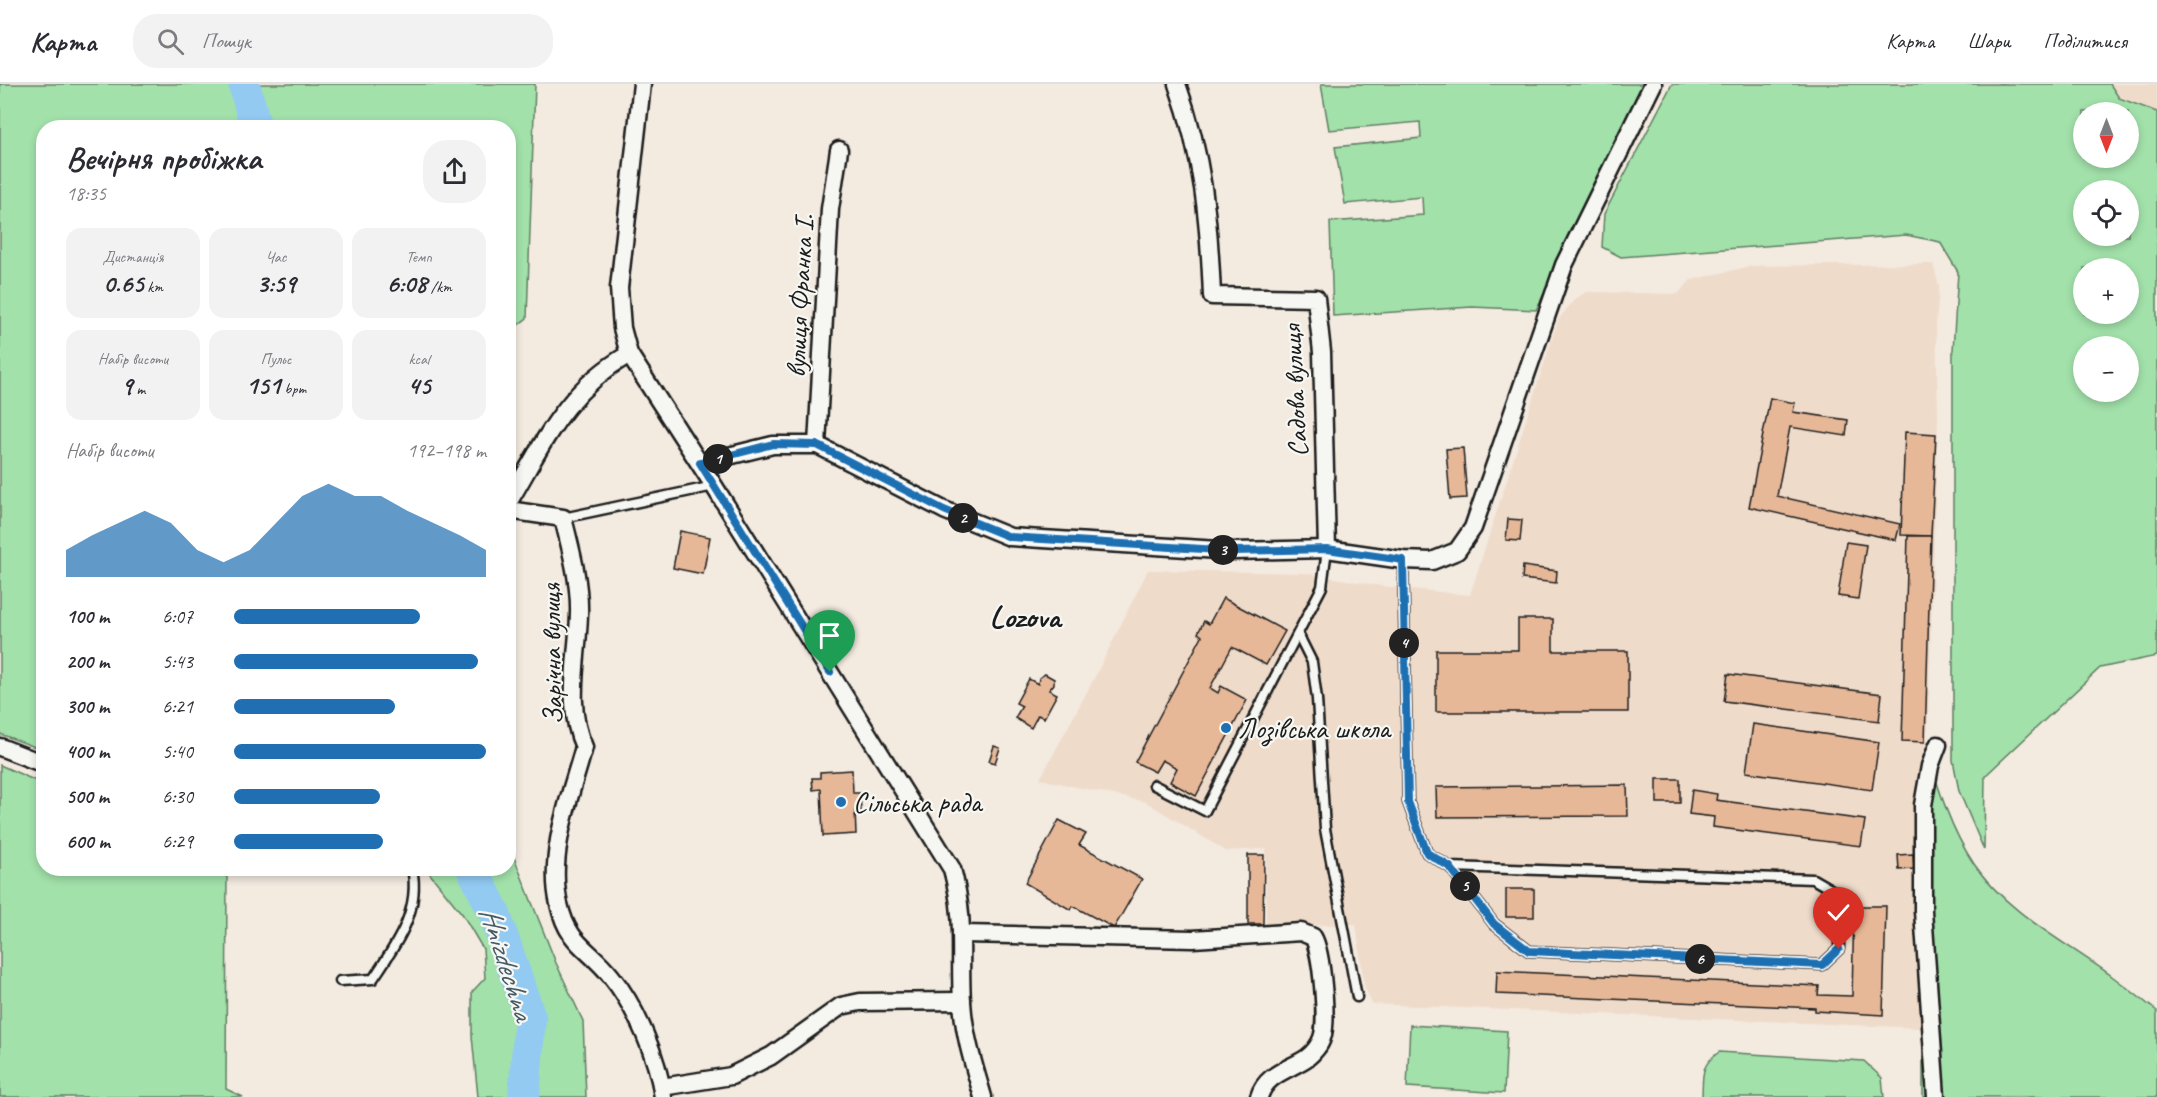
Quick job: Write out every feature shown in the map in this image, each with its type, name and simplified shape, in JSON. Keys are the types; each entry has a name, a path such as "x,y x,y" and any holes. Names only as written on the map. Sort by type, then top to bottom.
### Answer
{"street":[{"path":"642,84 619,288 622,328 629,354 700,463 940,846 952,869 960,899 963,934 962,1001 965,1030 983,1097"},
{"name":"Садова вулиця","path":"1177,84 1201,164 1209,218 1212,296 1317,298 1322,352 1327,549"},
{"path":"700,463 773,444 817,445 944,510 1010,537 1235,551 1327,549 1403,560 1432,561 1457,551 1473,528 1564,265 1653,84"},
{"name":"вулиця Франка І.","path":"817,445 830,208 839,150"},
{"path":"516,489 555,421 582,388 604,369 629,354"},
{"path":"516,511 563,518"},
{"name":"Зарічна вулиця","path":"563,518 575,564 579,612 573,706 575,728 584,747 563,825 557,864 558,902 567,928 626,995 641,1026 663,1092"},
{"path":"1936,1097 1923,911 1923,817 1930,766 1938,745"},
{"path":"0,747 36,761"},
{"path":"963,934 1192,939 1301,932 1313,936 1319,947 1323,1038 1308,1057 1284,1068 1268,1081 1259,1097"},
{"path":"663,1092 731,1076 771,1056 841,1006 860,1002 962,1001"}],"lane":[{"path":"563,518 714,486"},
{"path":"1154,784 1205,811 1299,636 1322,587 1327,549"},
{"path":"1403,560 1408,802 1427,853 1450,867 1494,924 1529,951 1822,965 1839,949 1839,894 1813,879 1450,867"},
{"path":"1299,636 1311,662 1317,699 1325,829 1357,997"},
{"path":"340,981 373,979 412,914 415,898 413,876"}],"shaded area":[{"path":"2110,84 2157,84 2157,112 2139,105 2139,102 2119,98"},
{"path":"1933,264 1939,286 1936,325 1938,416 1927,749 1914,807 1914,918 1923,1028 1372,1004 1364,985 1356,924 1266,926 1266,849 1226,851 1146,802 1040,779 1095,677 1148,570 1305,573 1381,586 1470,595 1558,320 1575,299 1587,292 1678,294 1691,280 1751,266"}],"green space":[{"path":"0,84 535,84 527,318 516,327 516,120 36,120 36,747 0,734"},
{"path":"1321,84 1646,84 1536,310 1472,307 1333,316 1330,222 1423,215 1422,197 1345,204 1335,147 1421,138 1420,122 1329,130"},
{"path":"1672,84 2110,84 2119,98 2130,102 2073,102 2073,168 2139,168 2139,105 2157,112 2157,656 2100,668 1985,776 1984,850 1959,791 1953,760 1953,350 1958,272 1940,242 1906,235 1621,257 1602,247 1604,214"},
{"path":"1927,749 1952,823 1966,851 1988,882 2003,898 2039,926 2113,977 2157,1011 2157,1097 1923,1097 1923,1028 1914,918 1914,807"},
{"path":"0,765 36,781 36,876 227,876 226,1089 243,1097 0,1097"},
{"path":"516,863 556,963 583,1021 586,1097 478,1097 472,1036 472,992 485,978 483,949 463,915 432,876 516,876"},
{"path":"1410,1025 1507,1031 1504,1093 1407,1087"},
{"path":"1719,1052 1864,1061 1882,1078 1884,1097 1702,1097 1704,1071 1708,1062"}],"building":[{"path":"1770,398 1795,403 1793,412 1848,420 1846,436 1790,427 1777,496 1900,524 1896,540 1749,507"},
{"path":"1905,432 1936,434 1931,536 1901,535"},
{"path":"1463,448 1467,498 1450,499 1446,449"},
{"path":"1508,519 1522,520 1520,541 1506,540"},
{"path":"680,531 710,537 703,574 673,568"},
{"path":"1908,536 1931,536 1925,742 1902,741"},
{"path":"1846,542 1866,545 1858,599 1838,596"},
{"path":"1523,566 1557,571 1556,583 1522,579"},
{"path":"1223,598 1285,631 1266,665 1232,647 1210,688 1218,693 1221,686 1247,700 1196,796 1170,782 1177,768 1162,760 1155,772 1135,762 1202,636 1198,633 1204,621 1209,624"},
{"path":"1518,619 1553,619 1553,651 1628,651 1628,712 1436,712 1436,650 1518,650"},
{"path":"1045,674 1054,679 1054,684 1049,690 1057,694 1044,718 1038,715 1031,728 1015,718 1022,706 1016,703 1029,679 1038,684 1039,678"},
{"path":"1728,674 1882,694 1879,721 1724,701"},
{"path":"1753,724 1879,742 1872,790 1746,772"},
{"path":"994,746 1000,748 995,763 989,761"},
{"name":"Сільська рада","path":"852,770 853,793 860,793 861,811 855,811 856,834 823,836 821,789 813,790 812,778 820,778 820,772"},
{"path":"1657,779 1680,779 1680,803 1657,803"},
{"path":"1627,785 1628,816 1437,817 1436,787"},
{"path":"1692,790 1717,794 1716,800 1865,820 1861,846 1713,827 1714,817 1689,814"},
{"path":"1059,820 1086,834 1079,845 1142,879 1114,928 1073,906 1071,910 1025,883"},
{"path":"1913,854 1914,869 1899,870 1898,855"},
{"path":"1248,855 1264,855 1263,924 1248,924"},
{"path":"1506,889 1534,889 1534,917 1506,917"},
{"path":"1854,906 1886,906 1883,1015 1815,1011 1815,1008 1496,994 1497,971 1819,986 1818,995 1852,996"}],"waterway":[{"name":"Hnizdechna","path":"244,84 254,120"},
{"name":"Hnizdechna","path":"476,876 494,912 530,1017 524,1097"}],"place":[{"name":"Лозівська школа","path":"1226,728"},
{"name":"Сільська рада","path":"841,802"}],"district":[{"name":"Lozova","path":"1025,616"}],"route":[{"path":"830,672 700,463 773,444 817,445 851,460 894,486 944,510 1010,537 1235,551 1327,549 1403,560 1408,802 1427,853 1450,867 1494,924 1529,951 1822,965 1839,949"}]}
